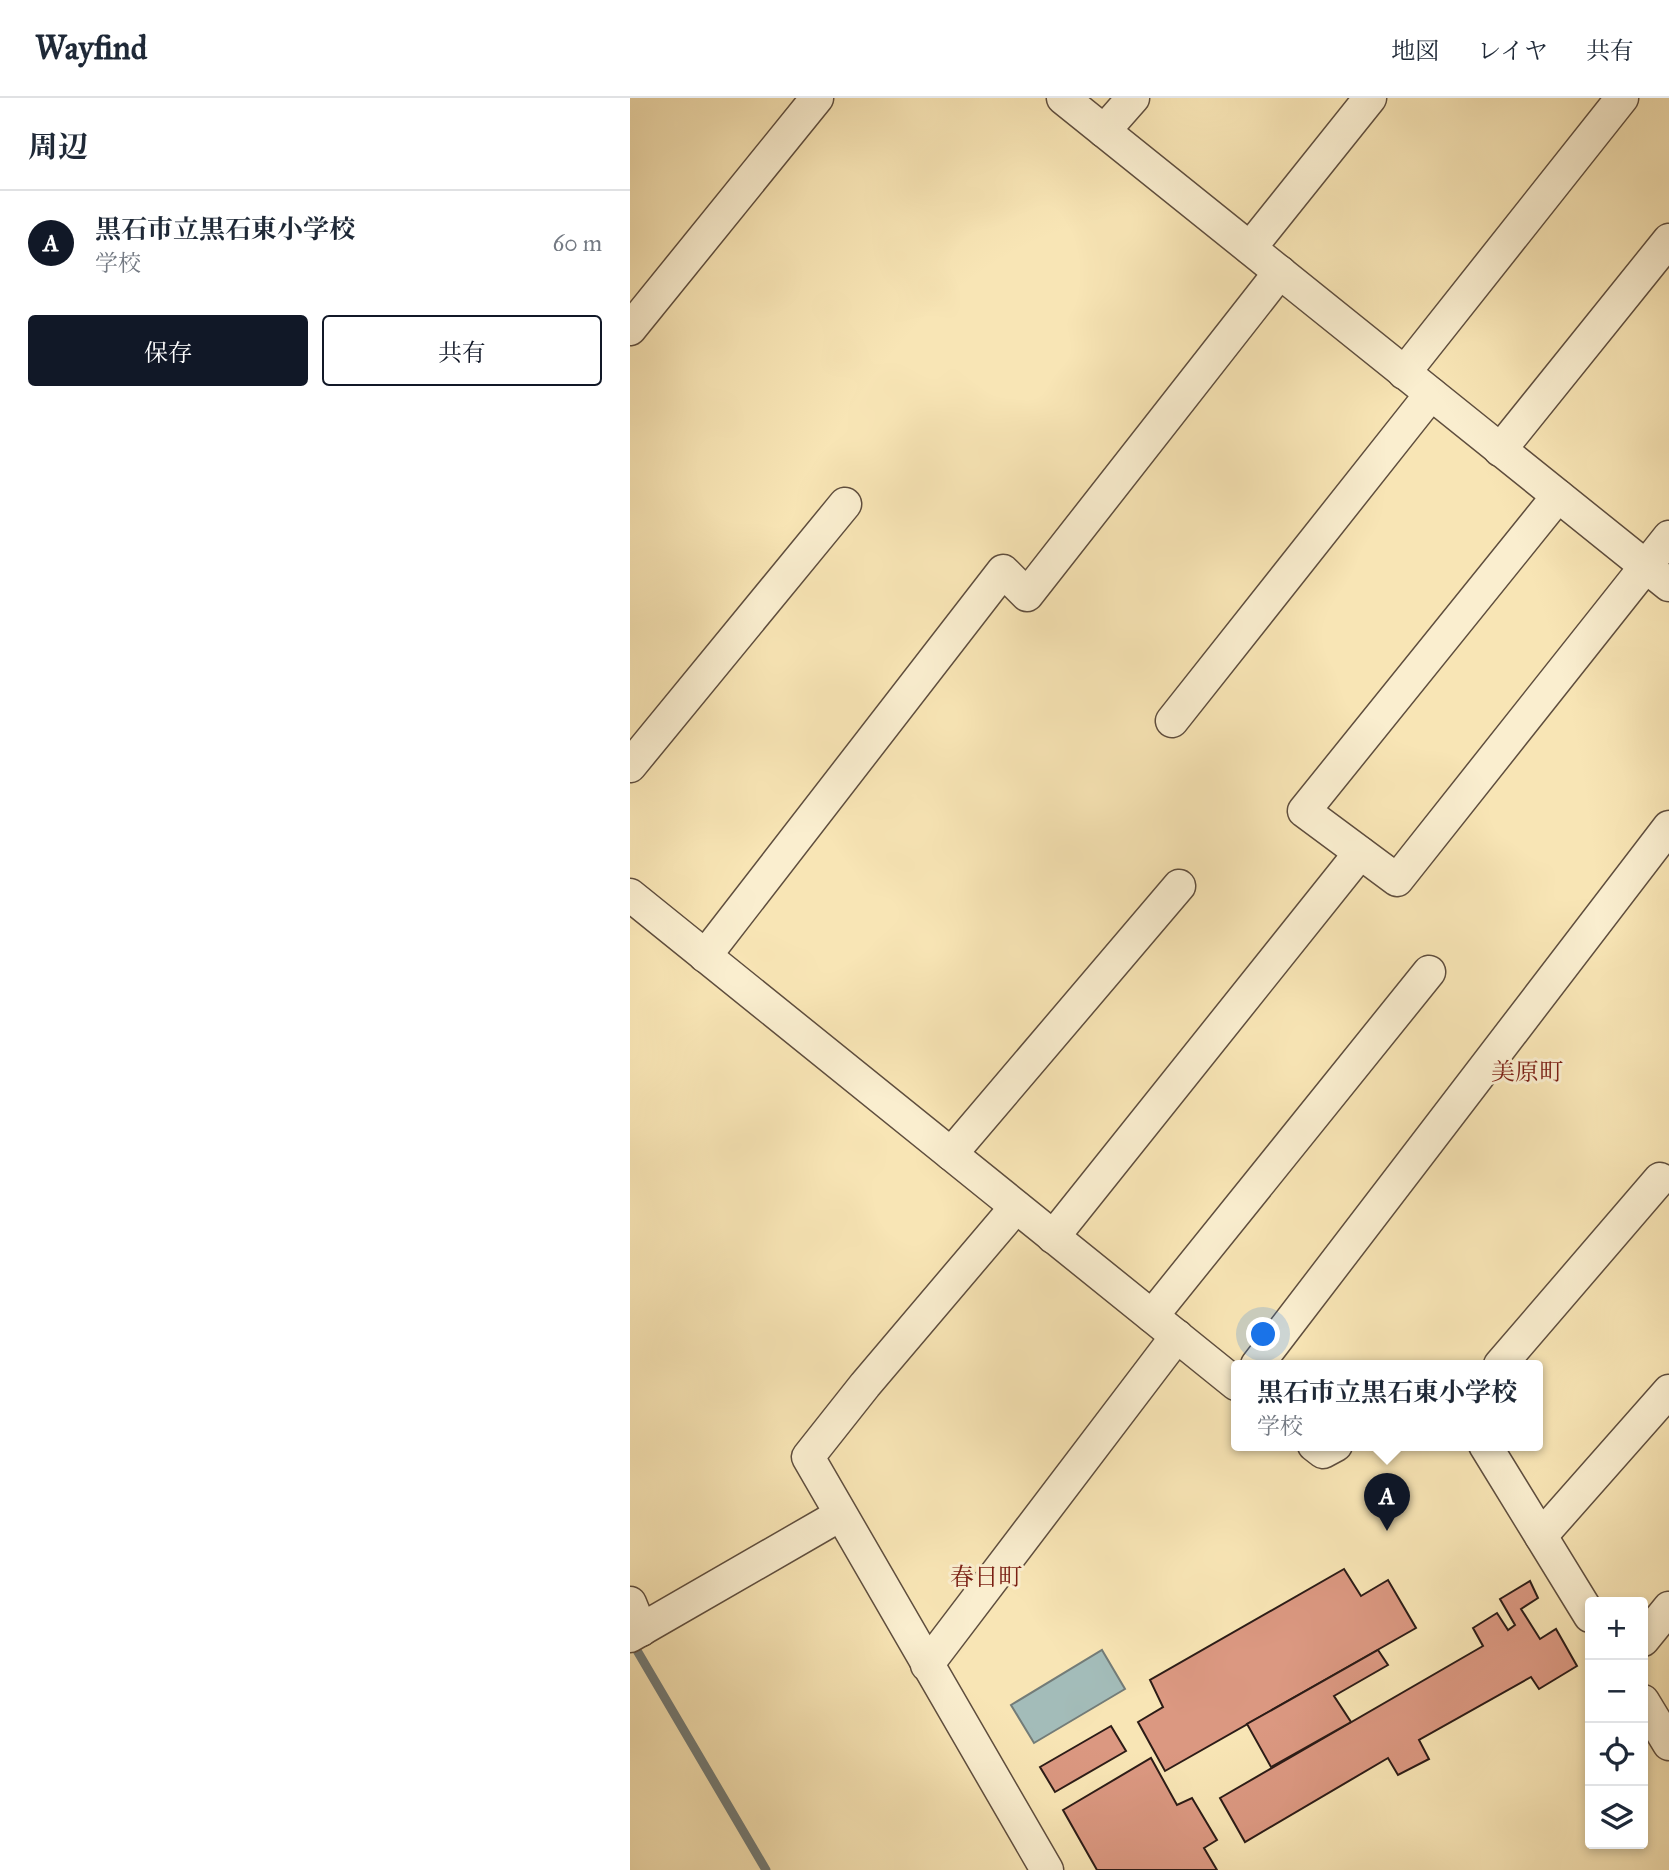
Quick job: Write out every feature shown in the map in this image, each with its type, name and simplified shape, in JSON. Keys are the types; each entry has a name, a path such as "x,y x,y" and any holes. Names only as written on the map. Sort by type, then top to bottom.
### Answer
{"street":[{"path":"630,330 817,98"},
{"path":"1063,98 1657,576"},
{"path":"1104,131 1133,98"},
{"path":"1250,248 1370,98"},
{"path":"1404,373 1622,98"},
{"path":"1500,450 1669,240"},
{"path":"705,956 1003,571 1027,595 1280,272"},
{"path":"1172,721 1431,394"},
{"path":"1558,496 1304,811 1397,880 1657,576 1669,537"},
{"path":"630,766 845,504"},
{"path":"1261,1360 1669,827"},
{"path":"1054,1237 1360,853"},
{"path":"951,1154 1179,886"},
{"path":"630,895 1231,1379"},
{"path":"1152,1316 1429,972"},
{"path":"1504,1360 1660,1179"},
{"path":"1016,1207 808,1457 1047,1870"},
{"path":"927,1665 1177,1336"},
{"path":"1541,1536 1669,1391"},
{"path":"1489,1451 1585,1608"},
{"path":"634,1623 840,1515"},
{"path":"1648,1634 1669,1608"},
{"path":"1648,1709 1669,1744"}],"water":[{"path":"1102,1650 1125,1689 1034,1743 1011,1705"}],"building":[{"path":"1344,1569 1361,1596 1388,1580 1416,1628 1165,1771 1138,1722 1163,1707 1150,1680"},
{"path":"1530,1581 1538,1598 1521,1609 1540,1639 1556,1629 1577,1666 1539,1689 1531,1677 1419,1740 1429,1759 1398,1775 1388,1758 1245,1842 1220,1798 1483,1646 1473,1628 1497,1613 1508,1630 1515,1625 1500,1599"},
{"path":"1378,1650 1388,1665 1334,1696 1351,1722 1271,1767 1247,1724"},
{"path":"1111,1726 1126,1751 1055,1792 1040,1767"},
{"path":"1151,1758 1177,1805 1192,1798 1217,1840 1204,1848 1217,1870 1097,1870 1063,1810"}],"waterway":[{"path":"632,1642 766,1870"}],"place":[{"name":"黒石市立黒石東小学校","path":"1387,1531"}],"district":[{"name":"美原町","path":"1527,1072"},
{"name":"春日町","path":"986,1577"}]}
